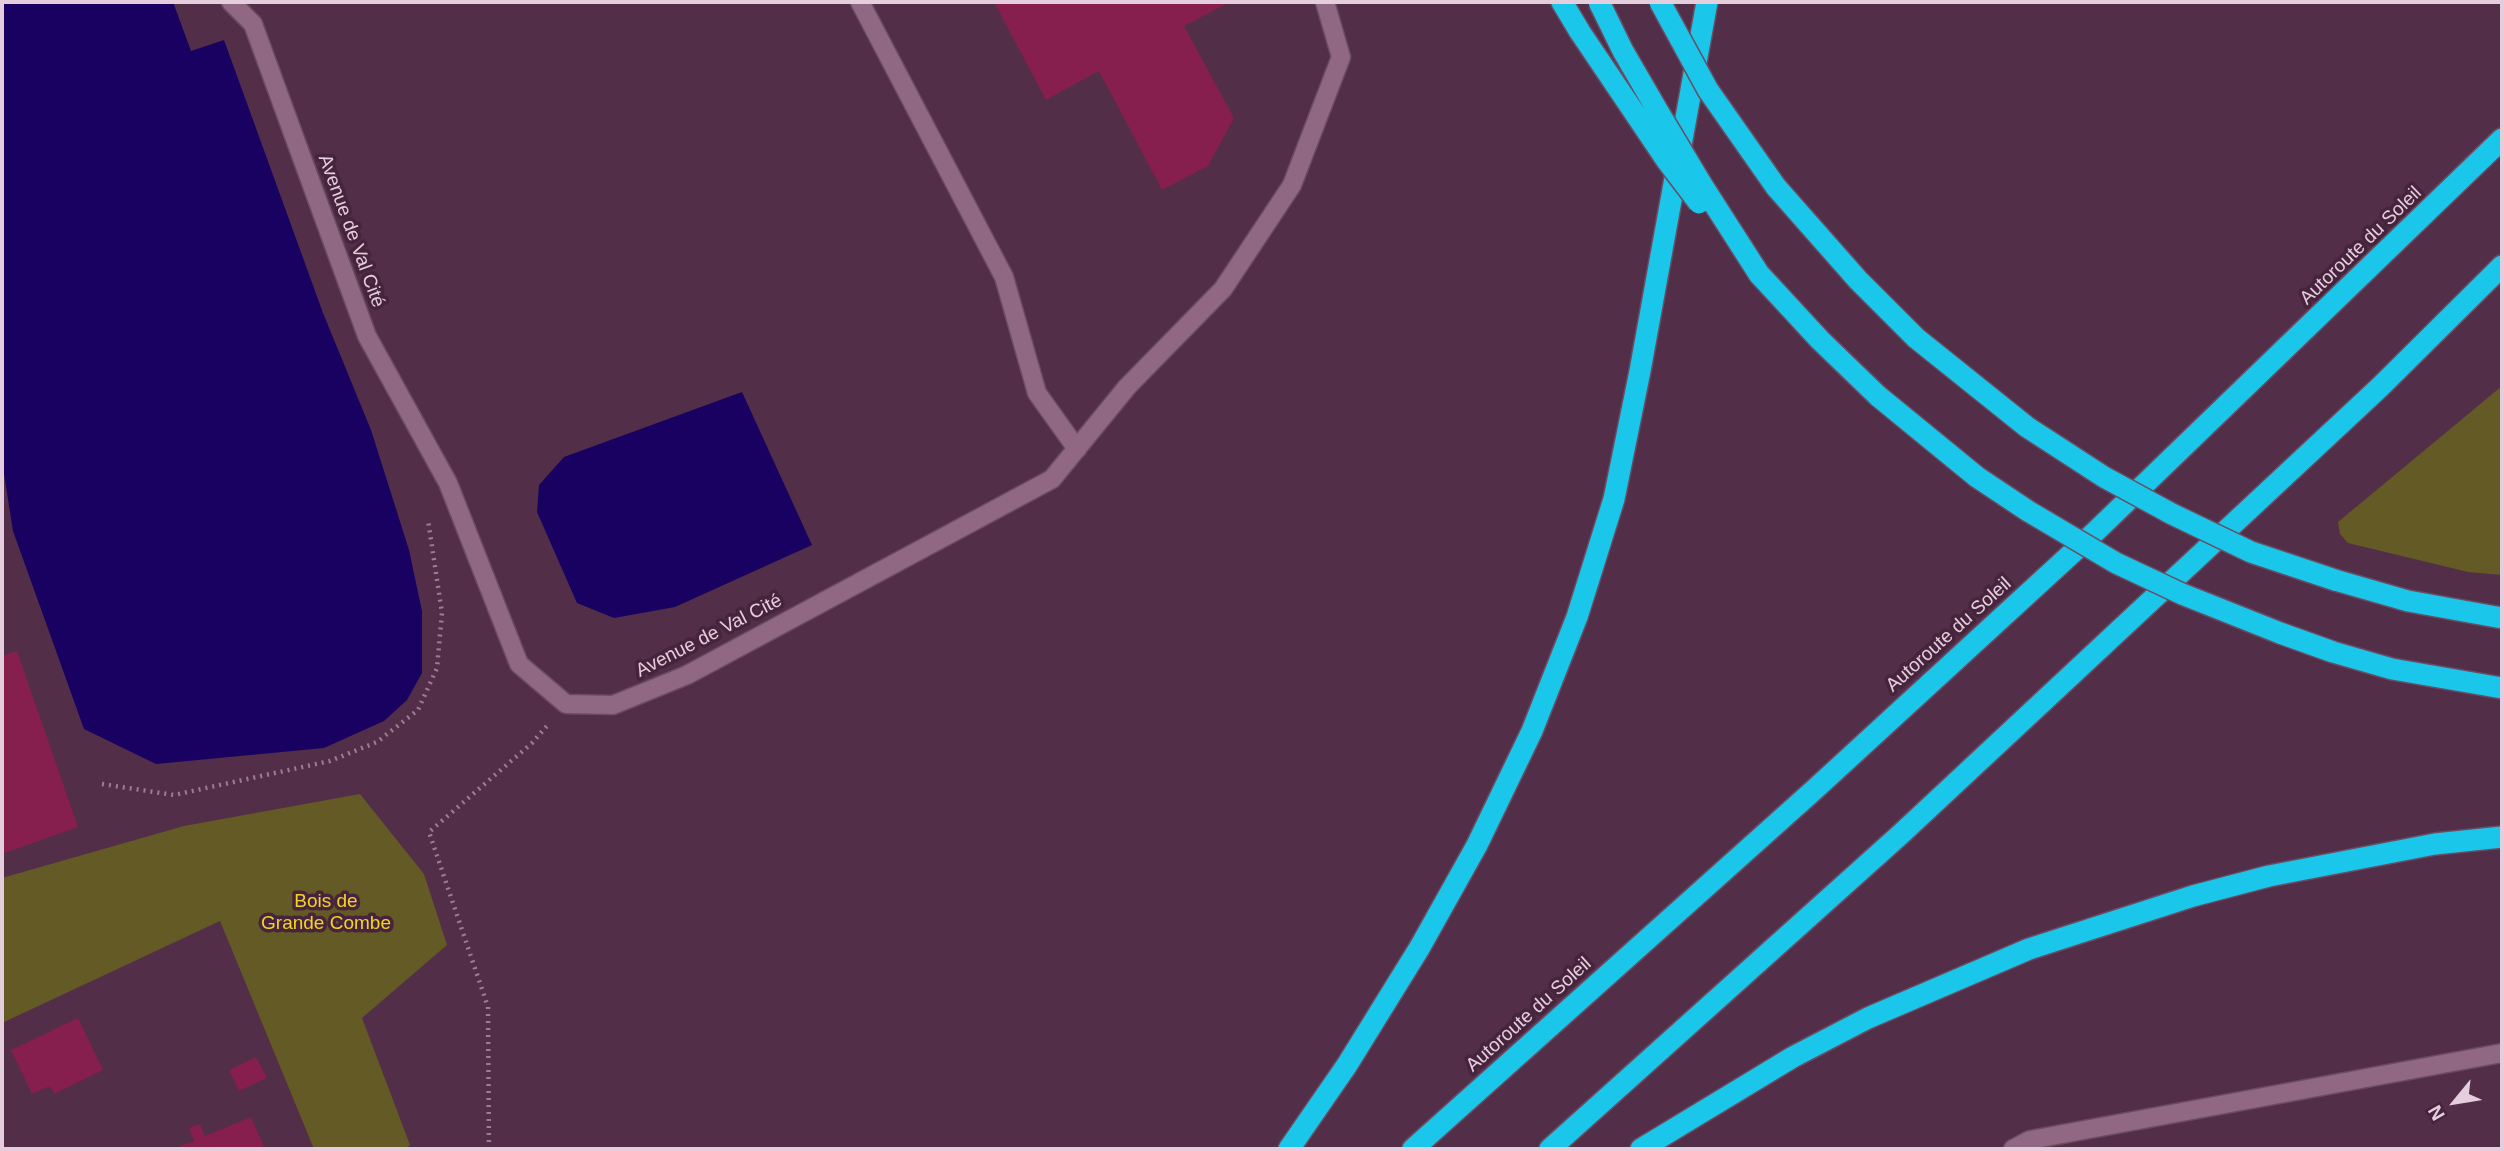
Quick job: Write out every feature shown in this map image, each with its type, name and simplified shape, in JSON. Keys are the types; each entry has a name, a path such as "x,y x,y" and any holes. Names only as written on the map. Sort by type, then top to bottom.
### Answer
{"highway":[{"path":"1562,2 1667,161 1759,274 1820,340 1878,396 1977,477 2116,563 2182,594 2333,652 2392,669 2502,688"},
{"path":"1600,2 1623,51 1673,137 1759,274"},
{"path":"1660,2 1708,90 1776,187 1858,280 1916,338 2027,428 2104,477 2251,552 2408,601 2502,618"},
{"path":"1289,1149 1347,1065 1420,947 1477,845 1532,731 1577,617 1614,499 1707,2"},
{"name":"Autoroute du Soleil","path":"1413,1149 1814,790 2084,542 2306,331 2502,139"},
{"path":"1550,1149 1902,833 2380,387 2502,267"},
{"path":"1641,1149 1793,1057 1868,1018 2029,949 2181,900 2269,876 2434,844 2502,837"}],"street":[{"name":"Avenue de Val Cité","path":"231,2 253,24 367,336 448,483 519,664 566,704 613,705 687,675 1052,479 1127,387 1223,289 1292,185 1341,57 1325,2"},
{"path":"860,2 1004,277 1037,393 1077,449"},
{"path":"2013,1149 2030,1140 2502,1053"}],"path":[{"path":"102,784 174,795 330,761 377,743 418,710 437,668 442,613 425,499 448,483"},
{"path":"489,1149 488,1007 429,832 532,743 566,704"}],"green space":[{"path":"2502,386 2502,575 2468,572 2348,543 2340,534 2338,522"},
{"name":"Bois de Grande Combe","path":"360,794 424,874 447,945 362,1018 410,1145 405,1149 314,1149 220,921 2,1023 2,878 184,826"}],"shaded area":[{"path":"2,2 173,2 191,51 224,40 323,313 371,430 409,550 422,611 422,673 407,700 384,721 324,748 156,764 84,729 13,531 2,461"},
{"path":"742,392 812,545 675,607 614,618 577,603 537,512 539,485 564,457"}],"building":[{"path":"994,2 1230,2 1184,26 1234,118 1208,166 1162,190 1099,71 1046,100"},
{"path":"17,651 78,827 2,854 2,656"},
{"path":"78,1018 103,1070 54,1094 50,1086 32,1094 11,1050"},
{"path":"256,1057 267,1078 239,1091 229,1070"},
{"path":"251,1117 265,1149 173,1149 194,1141 189,1128 200,1124 205,1136"}]}
